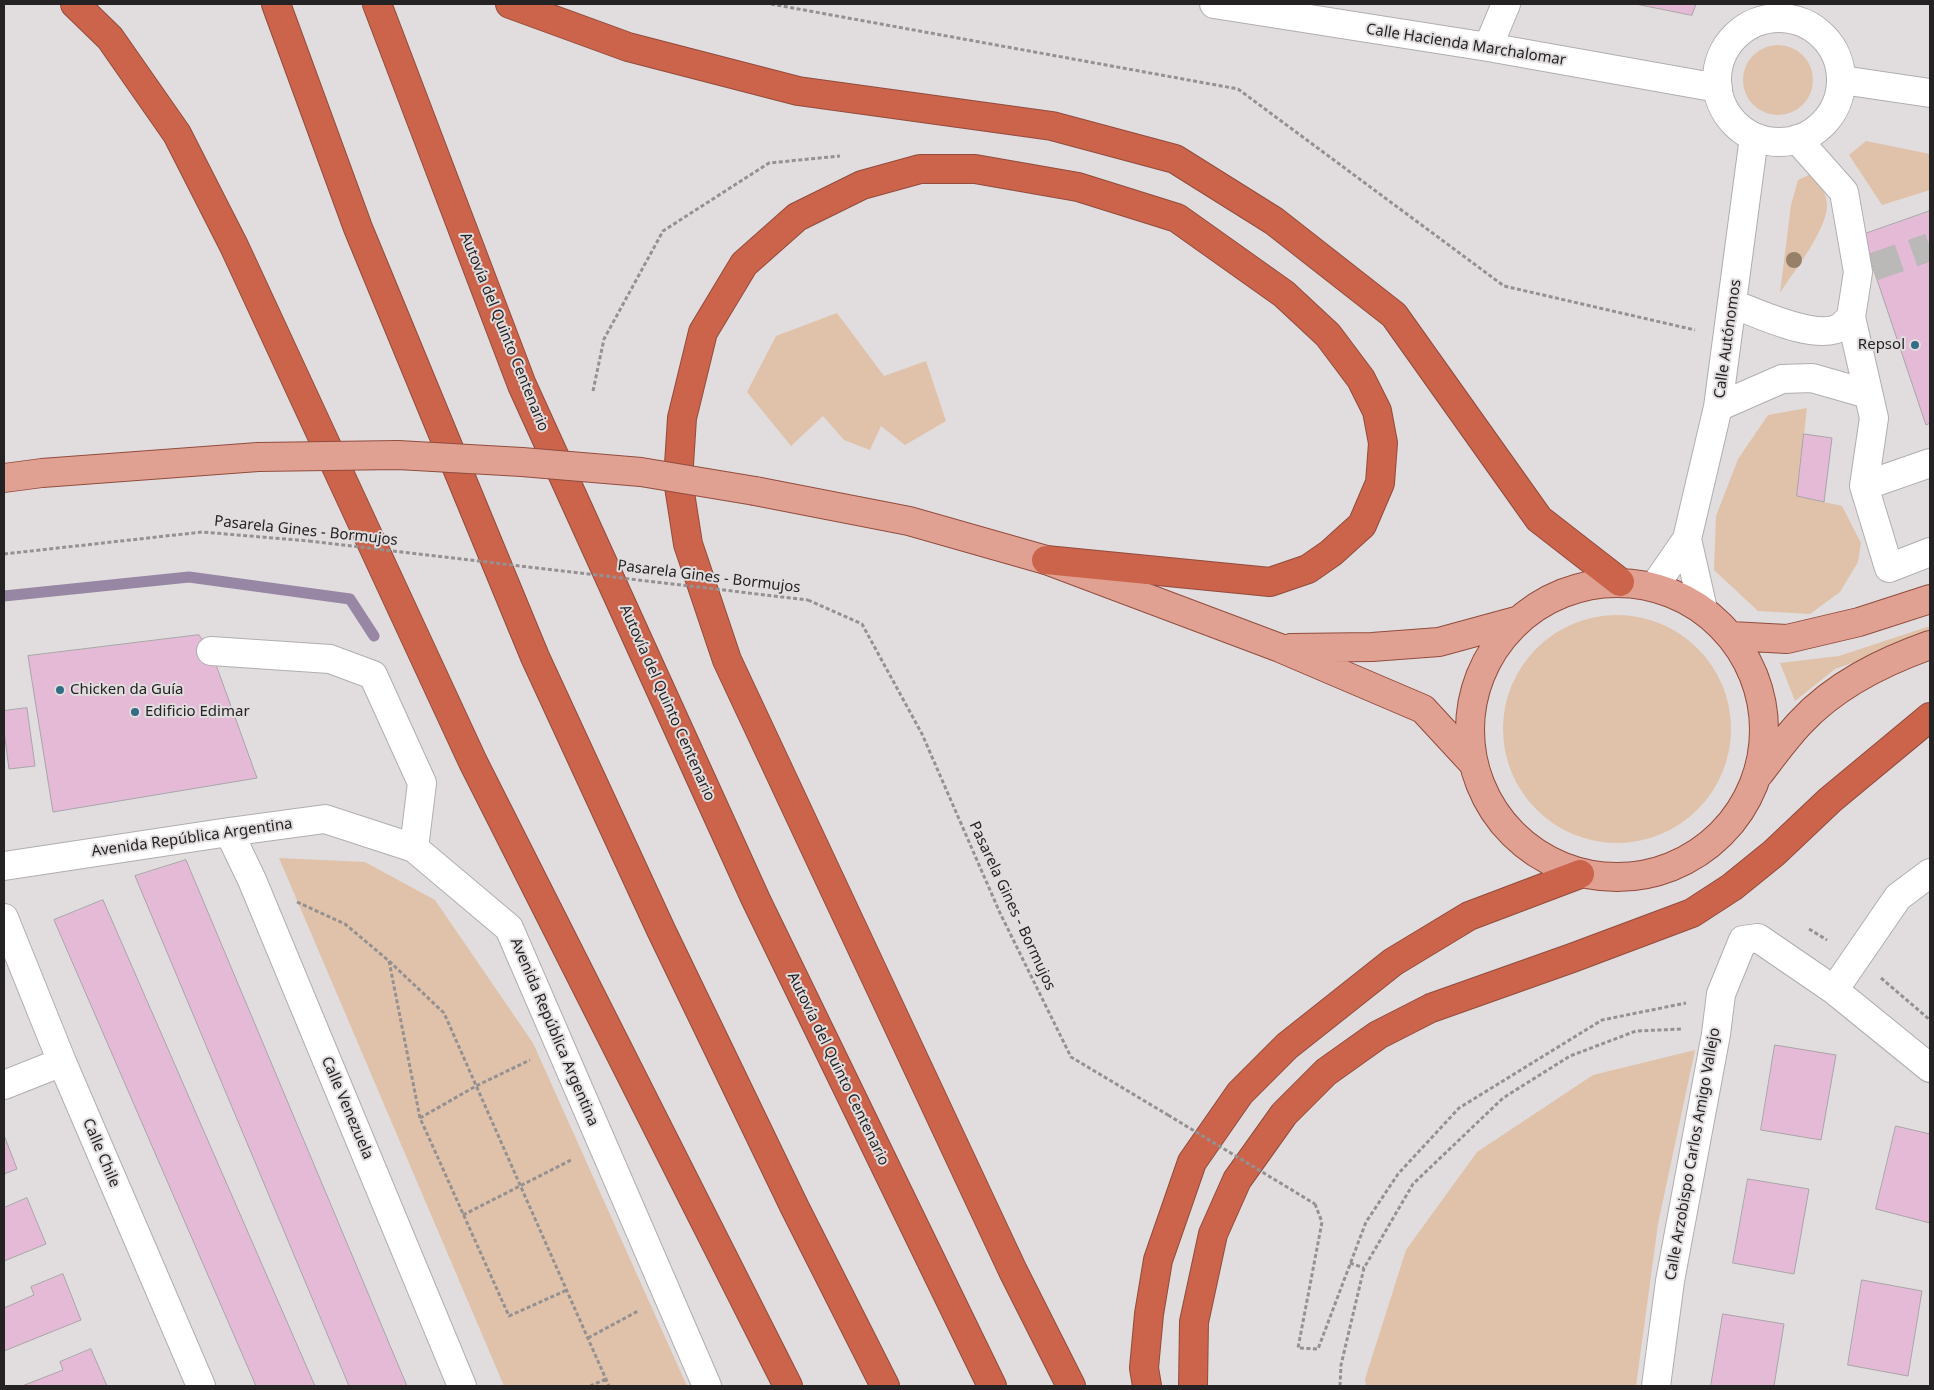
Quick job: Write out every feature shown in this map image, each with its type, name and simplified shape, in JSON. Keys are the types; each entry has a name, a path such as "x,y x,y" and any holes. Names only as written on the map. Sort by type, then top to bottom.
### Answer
{"highway":[{"path":"75,4 110,38 177,134 230,237 473,762 788,1386"},
{"path":"276,4 358,228 535,657 666,939 795,1208 885,1386"},
{"name":"Autovía del Quinto Centenario","path":"376,4 522,385 756,900 992,1386"},
{"path":"510,4 628,47 798,91 1052,126 1175,159 1274,221 1394,315 1539,520 1620,582"},
{"path":"1046,560 1270,582 1308,569 1331,553 1362,525 1380,482 1383,443 1377,411 1361,379 1328,335 1284,294 1177,218 1078,187 975,169 920,169 862,185 797,217 744,264 703,332 682,418 678,480 688,544 727,660 1013,1271 1070,1386"},
{"path":"1193,1386 1194,1322 1213,1234 1237,1180 1284,1114 1326,1072 1378,1035 1431,1008 1692,913 1732,887 1774,853 1830,800 1930,717"},
{"path":"1147,1386 1144,1368 1148,1314 1158,1260 1192,1162 1240,1093 1286,1046 1393,962 1469,916 1580,874"}],"main road":[{"path":"4,478 42,473 258,457 398,455 522,462 641,472 755,491 909,521 1046,560 1280,648 1423,709 1472,762 1493,812 1531,852 1580,874 1617,879 1654,874 1689,860 1719,838 1743,808 1759,774 1800,723 1839,688 1900,656 1930,645"},
{"path":"1472,762 1470,711 1486,662 1516,622 1539,604 1564,592 1592,584 1620,582 1654,586 1680,596 1703,609 1731,636 1756,678 1765,725 1759,774"},
{"path":"1731,636 1787,639 1859,622 1930,599"},
{"path":"1280,648 1439,642 1516,622"}],"street":[{"path":"1488,47 1506,4"},
{"name":"Calle Hacienda Marchalomar","path":"1223,5 1488,47 1718,88"},
{"path":"1788,11 1795,20 1814,28 1829,42 1838,60 1842,80 1838,99 1829,117 1815,131 1797,140 1768,141 1754,136 1737,125 1724,108 1718,88 1718,68 1726,49 1738,33 1755,22 1775,18 1788,11"},
{"path":"1842,80 1930,93"},
{"name":"Calle Autónomos","path":"1654,586 1687,539 1718,407 1754,136"},
{"path":"1733,304 1783,324 1818,332 1841,327 1850,317 1865,270 1844,192 1797,140"},
{"path":"1850,317 1874,418 1864,486 1888,568 1930,552"},
{"path":"1718,407 1782,380 1812,378 1868,394"},
{"path":"1864,486 1930,463"},
{"name":"Calle Autónomos","path":"1687,539 1703,609"},
{"path":"211,651 330,659 373,675 422,783 414,848"},
{"name":"Avenida República Argentina","path":"4,866 325,819 414,848 508,928 707,1386"},
{"name":"Calle Venezuela","path":"229,832 252,880 462,1386"},
{"path":"1930,873 1898,897 1834,990 1930,1068"},
{"name":"Calle Chile","path":"4,918 62,1062 200,1386"},
{"name":"Calle Arzobispo Carlos Amigo Vallejo","path":"1656,1386 1670,1281 1716,1034 1721,994 1744,940 1758,938 1834,990"},
{"path":"4,1085 62,1062"}],"path":[{"path":"771,4 1238,89 1504,286 1728,338"},
{"path":"593,390 604,339 663,231 769,163 846,156"},
{"name":"Pasarela Gines - Bormujos","path":"4,554 202,532 309,541 808,600 862,624 922,734 1000,913 1070,1057 1315,1204 1322,1222 1298,1348 1318,1350 1366,1222 1398,1174 1459,1108 1602,1020 1698,1000 1703,1002 1721,994"},
{"path":"252,880 345,924 444,1013 609,1386"},
{"path":"388,961 420,1118 509,1316 567,1290"},
{"path":"1340,1386 1341,1365 1364,1268 1413,1184 1503,1098 1570,1056 1636,1031 1676,1028 1716,1034"},
{"path":"420,1118 476,1086 560,1046"},
{"path":"462,1215 602,1144"},
{"path":"1350,1263 1364,1268"},
{"path":"588,1338 667,1295"},
{"path":"590,1386 606,1379"}],"shaded area":[{"path":"1778,45 1791,48 1803,55 1810,67 1813,80 1810,93 1803,105 1791,112 1778,115 1765,112 1753,105 1746,93 1743,80 1746,67 1753,55 1765,48"},
{"path":"1866,141 1930,154 1930,190 1882,205 1849,155"},
{"path":"1813,173 1826,196 1826,215 1816,238 1780,293 1791,205 1798,180"},
{"path":"837,313 884,376 926,361 946,421 905,445 881,426 870,450 844,440 823,416 791,446 747,392 776,336"},
{"path":"1807,408 1797,496 1842,506 1861,543 1858,562 1840,592 1810,614 1758,611 1714,570 1716,516 1738,459 1768,415"},
{"path":"1617,615 1639,617 1661,624 1680,634 1698,648 1712,666 1722,685 1729,707 1731,729 1729,751 1722,773 1712,792 1698,810 1680,824 1661,834 1639,841 1617,843 1595,841 1573,834 1554,824 1536,810 1522,792 1512,773 1505,751 1503,729 1505,707 1512,685 1522,666 1536,648 1554,634 1573,624 1595,617"},
{"path":"1930,626 1930,635 1835,669 1795,701 1780,663 1839,656"},
{"path":"279,858 365,862 435,900 533,1043 687,1386 504,1386"},
{"path":"1695,1050 1658,1224 1636,1386 1366,1386 1365,1379 1406,1250 1477,1152 1593,1075"}],"building":[{"path":"1636,4 1696,4 1692,15"},
{"name":"Repsol","path":"1930,211 1930,423 1926,425 1862,235"},
{"path":"1804,434 1832,438 1824,502 1797,496"},
{"name":"Edificio Edimar","path":"199,635 211,651 257,778 53,812 28,656"},
{"path":"27,708 35,766 9,769 4,731 4,711"},
{"path":"186,860 407,1386 349,1386 135,876"},
{"path":"103,900 315,1386 256,1386 54,920"},
{"path":"1775,1045 1836,1055 1821,1140 1761,1130"},
{"path":"1896,1126 1930,1134 1930,1223 1876,1209"},
{"path":"4,1135 17,1169 4,1174"},
{"path":"1748,1179 1809,1189 1794,1274 1733,1263"},
{"path":"27,1198 46,1244 4,1261 4,1208"},
{"path":"63,1274 81,1320 4,1351 4,1308 34,1295 31,1287"},
{"path":"1862,1280 1922,1291 1908,1376 1848,1365"},
{"path":"1723,1314 1784,1324 1774,1386 1711,1386"},
{"path":"91,1349 107,1386 22,1386 63,1370 60,1362"}],"waterway":[{"path":"4,596 189,577 350,599 374,636"}],"tunnel":[{"path":"1873,267 1930,247"}],"place":[{"name":"Repsol","path":"1915,345"},
{"name":"Chicken da Guía","path":"60,690"},
{"name":"Edificio Edimar","path":"135,712"}]}
